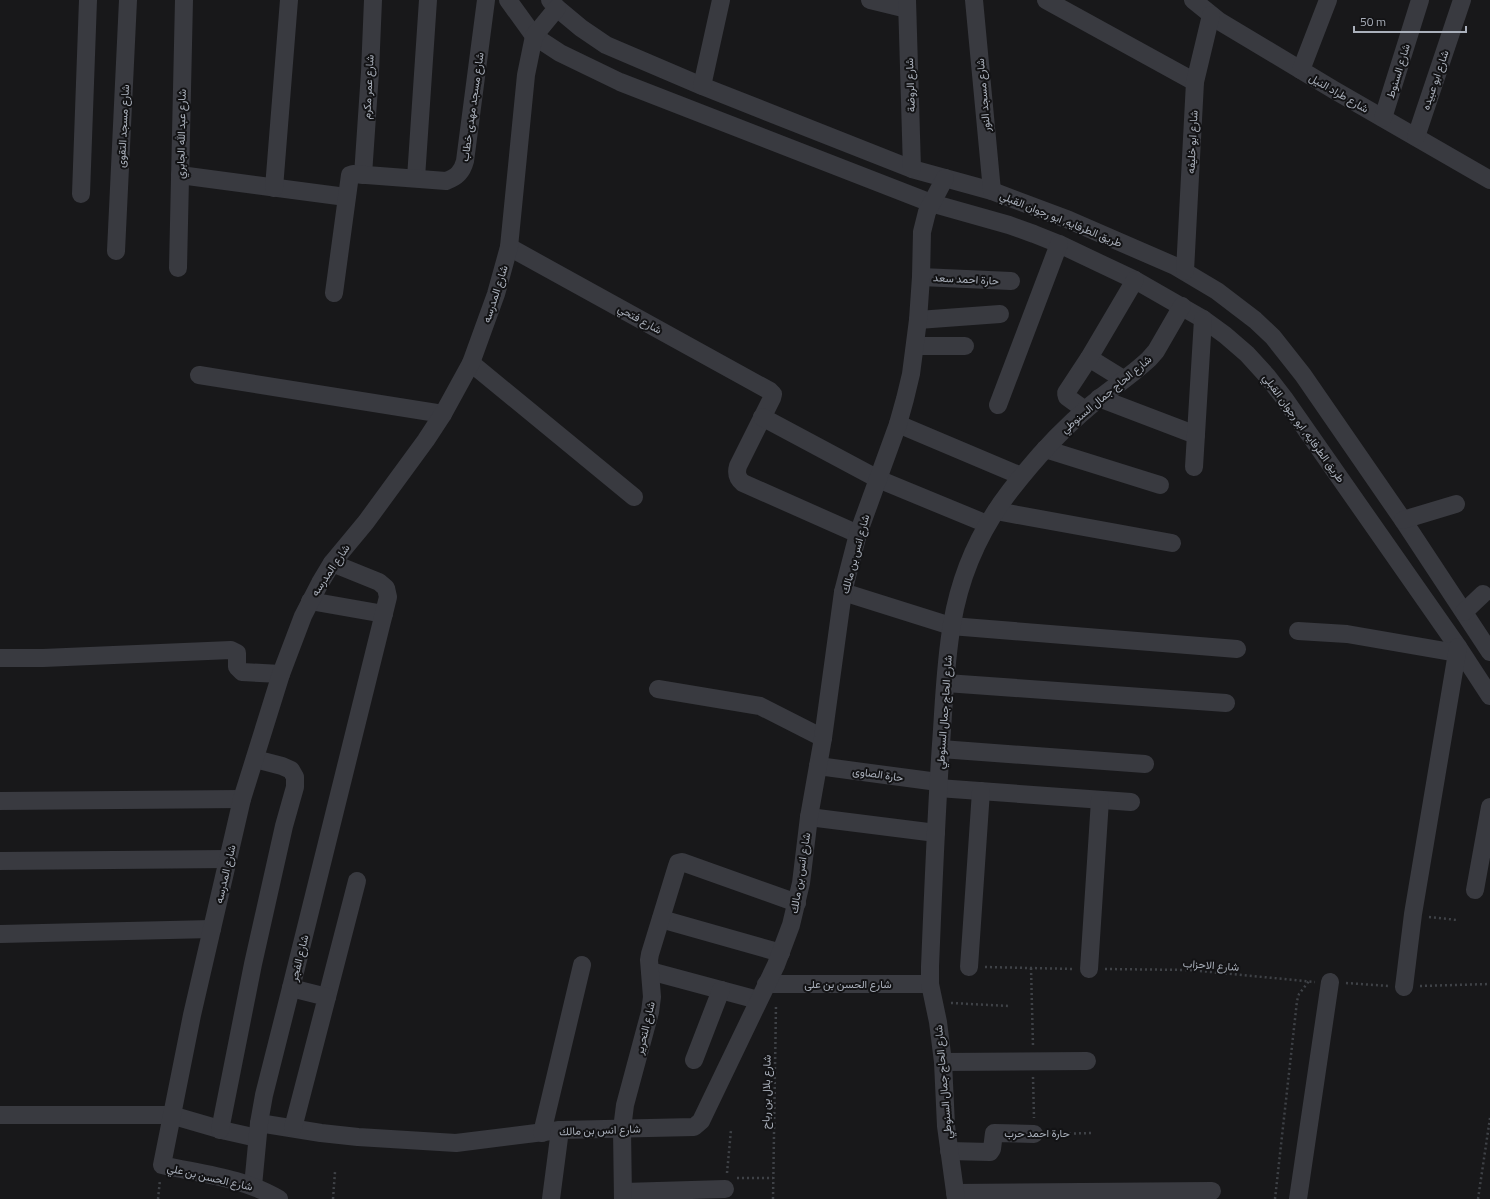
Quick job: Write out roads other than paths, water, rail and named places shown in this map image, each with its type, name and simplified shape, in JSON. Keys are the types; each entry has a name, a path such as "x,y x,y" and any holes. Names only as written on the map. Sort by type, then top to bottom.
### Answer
{"street":[{"path":"81,194 88,0"},
{"name":"شارع مسجد التقوى","path":"116,251 128,0"},
{"name":"شارع عبد الله الجابري","path":"178,268 184,0"},
{"path":"274,188 289,0"},
{"name":"شارع عمر مكرم","path":"334,294 346,197 356,175 370,72 372,0"},
{"path":"416,178 428,0"},
{"name":"شارع مسجد مهدى خطاب","path":"356,175 446,181 456,177 462,170 465,161 486,0"},
{"path":"508,0 534,36"},
{"path":"702,86 722,0"},
{"path":"870,0 907,4"},
{"name":"شارع مسجد النور","path":"974,0 992,191"},
{"path":"1047,0 1195,82"},
{"name":"شارع طراد النيل","path":"1192,0 1211,15 1301,70 1490,180"},
{"path":"1301,70 1328,0"},
{"name":"شارع السنوط","path":"1383,118 1420,0"},
{"name":"شارع ابو عبيده","path":"1416,137 1462,0"},
{"name":"شارع المدرسه","path":"162,1165 192,1015 242,799 281,674 310,601 320,582 332,563 375,510 426,440 443,414 471,364 496,294 509,247 526,75 534,36 553,4"},
{"name":"طريق الطرفايه, ابو رجوان القبلي","path":"553,4 581,28 606,45 702,86 912,169 992,191 1069,220 1184,271 1217,291 1237,305 1273,337 1289,356 1403,520 1490,652"},
{"name":"شارع الروضة","path":"907,4 912,169"},
{"name":"شارع ابو خليفه","path":"1184,271 1195,82 1211,15"},
{"name":"طريق الطرفايه, ابو رجوان القبلي","path":"534,36 560,53 620,82 931,203 1009,225 1059,244 1135,280 1203,318 1247,354 1301,422 1490,696"},
{"path":"180,175 346,197"},
{"name":"شارع انس بن مالك","path":"0,1115 171,1115 220,1130 293,1128 358,1137 456,1143 560,1130 694,1127 697,1125 701,1121 767,990 791,925 797,903 809,817 823,738 843,592 858,534 898,424 911,374 922,276 922,232 931,203 945,178"},
{"path":"998,405 1059,244"},
{"name":"شارع فتحي","path":"509,247 770,391 772,396 762,417"},
{"name":"حارة احمد سعد","path":"922,276 1011,281"},
{"path":"1085,410 1066,394 1135,280"},
{"name":"شارع الحاج جمال السنوطي","path":"954,1197 945,1113 943,1062 938,1022 930,984 938,785 951,626 956,605 966,570 991,518 1022,476 1045,450 1085,410 1141,366 1156,351 1182,306"},
{"path":"918,320 1000,314"},
{"path":"1194,467 1203,318"},
{"path":"915,346 965,346"},
{"path":"1089,358 1123,379"},
{"path":"471,364 634,497"},
{"path":"199,375 443,414"},
{"path":"1099,398 1196,435"},
{"path":"858,534 743,483 739,479 737,475 738,466 762,417 878,479 991,518 1172,543"},
{"path":"898,424 1022,476"},
{"path":"1045,450 1160,485"},
{"path":"1403,520 1456,504"},
{"name":"شارع الفجر","path":"327,997 291,988 388,597 386,588 379,582 332,563"},
{"path":"843,592 951,626 1237,649"},
{"path":"1464,612 1483,594"},
{"path":"310,601 384,614"},
{"path":"1298,631 1347,634 1457,650 1413,914 1404,987"},
{"path":"0,658 51,658 231,650 238,653 238,667 242,672 281,674"},
{"path":"946,683 1226,703"},
{"path":"658,689 760,706 823,738"},
{"path":"941,749 1145,764"},
{"path":"220,1130 253,964 284,826 295,787 291,770 255,759"},
{"name":"حارة الصاوى","path":"818,766 981,791 1131,802"},
{"path":"969,967 981,791"},
{"path":"0,801 242,799"},
{"path":"1089,969 1100,800"},
{"path":"1475,890 1490,807"},
{"path":"809,817 936,832"},
{"path":"0,861 228,859"},
{"name":"شارع التحرير","path":"624,1195 622,1129 625,1105 650,1012 652,997 649,960 650,954 676,866 678,863 682,862 797,903"},
{"path":"293,1128 357,881"},
{"path":"661,919 781,953"},
{"path":"0,934 212,929"},
{"path":"542,1133 582,965"},
{"name":"شارع الحسن بن على","path":"650,971 721,990 767,990 930,984"},
{"path":"1298,1199 1330,982"},
{"path":"253,1186 258,1130 264,1095 291,988"},
{"path":"694,1060 721,990"},
{"path":"943,1062 1087,1061"},
{"path":"551,1199 560,1130"},
{"name":"حارة احمد حرب","path":"949,1152 990,1152 992,1150 994,1133 1034,1134"},
{"name":"شارع الحسن بن علي","path":"162,1165 233,1180 253,1186 279,1199"},
{"path":"624,1195 726,1184"},
{"path":"954,1197 1212,1191"}]}
